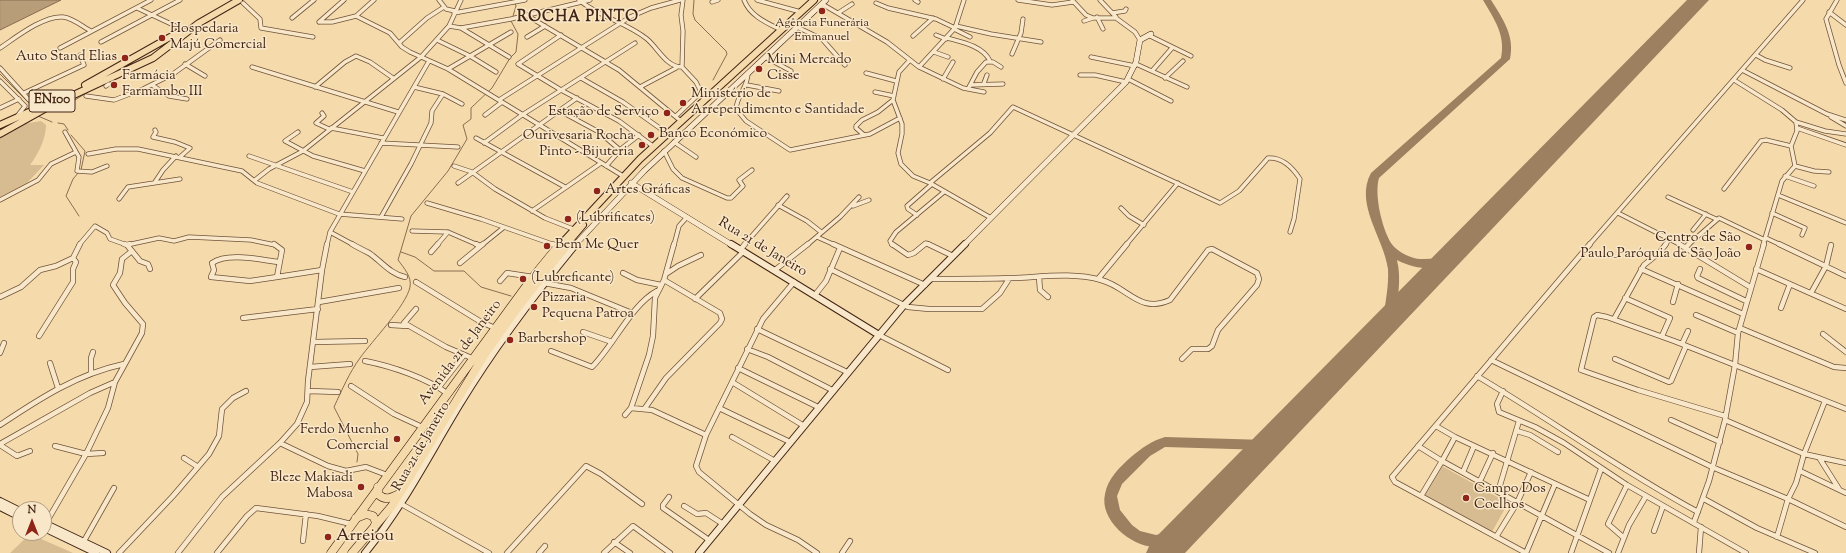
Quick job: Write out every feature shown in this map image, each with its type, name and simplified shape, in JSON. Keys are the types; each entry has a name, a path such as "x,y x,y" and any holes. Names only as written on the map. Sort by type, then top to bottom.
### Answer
{"main road":[{"name":"EN100","path":"3,123 53,101 128,62 235,0"},
{"path":"622,180 654,147 814,0"},
{"path":"622,180 649,158 822,1"},
{"name":"EN100","path":"0,133 57,103 136,67 152,58 195,26 241,2"},
{"path":"128,62 146,57 146,60 136,67"},
{"name":"Avenida 21 de Janeiro","path":"331,553 352,522 474,359 533,277 573,229 622,180"},
{"name":"Avenida 21 de Janeiro","path":"352,553 373,530 402,492 456,400 495,340 564,247 622,180"},
{"path":"378,487 379,497 386,499 394,498 402,492"},
{"path":"352,522 361,516 370,515 376,522 373,530"}],"street":[{"path":"60,48 152,0"},
{"path":"100,42 112,34 125,30 180,0"},
{"path":"292,18 314,0"},
{"path":"344,0 319,22 332,22 356,16 374,0"},
{"path":"439,0 444,7 455,12 525,0"},
{"path":"255,180 275,165 303,151 421,57 449,26 461,0"},
{"path":"449,26 461,28 590,0"},
{"path":"485,115 501,101 537,76 619,23 650,8 680,0"},
{"path":"682,67 683,31 680,15 683,8 683,0"},
{"path":"712,2 718,0"},
{"path":"744,0 745,4 755,14 781,30"},
{"path":"758,0 801,12"},
{"path":"919,68 955,28 958,14 964,0"},
{"path":"1018,0 1041,1 1058,5 1073,1 1086,15 1093,18"},
{"path":"699,553 832,390 904,305 1127,80 1136,65 1140,40 1135,32 1116,18 1100,0"},
{"path":"1555,484 1543,516 1526,553 1395,482 1392,477 1600,232 1803,0"},
{"path":"1837,0 1826,19 1839,65 1845,75 1846,82"},
{"path":"580,1 649,41 676,68"},
{"path":"822,1 838,13 887,42 919,68 968,89 984,92"},
{"name":"Rua 21 de Janeiro","path":"365,553 384,531 403,505 475,380 544,283 587,230 631,183 797,27 822,1"},
{"path":"241,2 260,19 262,28 313,37"},
{"path":"876,3 888,8 933,18 970,37"},
{"path":"838,13 852,4"},
{"path":"398,43 427,18 444,7"},
{"path":"137,8 184,30"},
{"path":"1112,13 1125,11 1126,9"},
{"path":"1829,12 1846,25"},
{"path":"526,15 606,62 640,87 682,122"},
{"path":"356,16 390,33 402,47 448,69 540,125 606,166 622,180"},
{"path":"1084,21 1097,17 1116,18"},
{"path":"1097,17 1103,29"},
{"path":"0,48 34,28 56,18 68,19 91,32"},
{"path":"914,36 933,18"},
{"path":"1012,54 1023,31 1023,19"},
{"path":"527,37 545,26"},
{"path":"797,27 822,39 845,65"},
{"path":"980,31 983,27"},
{"path":"461,28 488,46 509,57"},
{"path":"955,28 1042,42"},
{"path":"448,69 511,32"},
{"path":"1140,40 1149,34 1172,48 1191,56"},
{"path":"561,35 518,64 562,90 606,113 654,147"},
{"path":"936,35 972,45 988,55 990,61 1001,67"},
{"path":"86,96 115,100 152,85 173,74 220,40"},
{"path":"437,40 470,56 496,72"},
{"path":"484,142 522,115 635,43"},
{"path":"1152,71 1172,48"},
{"path":"934,52 948,57"},
{"path":"24,93 84,65 80,55"},
{"path":"1756,55 1765,60 1790,68"},
{"path":"315,87 340,65 356,56 370,62 393,78"},
{"path":"765,57 791,71"},
{"path":"1091,57 1136,65 1187,87"},
{"path":"910,60 902,67 896,81 894,98 902,129 898,158 901,164 914,176 991,218"},
{"path":"178,553 222,497 280,443 297,424 304,412 308,391 322,270 330,232 380,143 429,61"},
{"path":"968,89 981,66 990,61"},
{"path":"1165,78 1183,61"},
{"path":"943,79 953,62"},
{"path":"185,64 205,76"},
{"path":"252,67 398,112"},
{"path":"640,87 676,68 682,67"},
{"path":"676,116 701,92 696,82 682,67"},
{"path":"0,68 17,88 35,103 53,101"},
{"path":"1742,70 1827,114 1846,126"},
{"path":"748,73 749,80 747,85 736,98 736,109 742,113 746,121 790,150 818,146 870,134 888,123 900,118"},
{"path":"866,73 896,81"},
{"path":"984,83 987,75"},
{"path":"1080,75 1101,76 1127,80 1171,101"},
{"path":"581,78 624,102 668,134"},
{"path":"1734,80 1748,90 1782,108 1796,122 1846,134"},
{"path":"0,81 2,85 25,106 25,108 3,123"},
{"path":"970,85 984,83 1003,84"},
{"path":"152,85 169,96 187,99"},
{"path":"747,85 779,92"},
{"path":"414,87 443,94 462,104"},
{"path":"875,92 894,98"},
{"path":"381,217 420,145 431,123 432,111 443,94"},
{"path":"458,183 577,98"},
{"path":"864,135 856,128 857,125 878,112 894,98"},
{"path":"0,108 19,99"},
{"path":"917,215 907,206 990,133 1013,107 1223,203 1254,175 1268,158 1273,157 1288,166 1300,179 1294,219 1290,232"},
{"path":"560,111 600,132 620,150"},
{"path":"322,113 324,116 316,123 330,128 383,138"},
{"path":"1827,114 1846,120"},
{"path":"1795,166 1791,146 1797,128 1796,122"},
{"path":"1797,128 1846,145"},
{"path":"155,130 156,132 153,137 166,139 190,147 190,150 178,157 163,170 155,182"},
{"path":"65,132 79,156 77,171 97,171 107,166"},
{"path":"298,132 285,141 303,151 341,165 365,171"},
{"path":"606,166 620,150 639,136"},
{"path":"476,138 565,187"},
{"path":"1724,188 1761,140 1791,146"},
{"path":"674,142 682,146 685,151 696,158"},
{"path":"380,143 458,147"},
{"path":"88,154 116,149 133,148 233,168 249,175 271,189 339,214 402,219"},
{"path":"664,151 673,169 682,178 727,198 731,198 743,186 739,180 752,170"},
{"path":"0,200 38,180 51,164 76,152"},
{"path":"249,156 353,192"},
{"path":"532,211 601,163"},
{"path":"454,166 472,172 495,189 545,218 573,229"},
{"path":"1795,166 1808,170 1829,172"},
{"path":"1694,522 1704,499 1720,442 1735,365 1739,331 1746,301 1766,239 1782,181 1795,166"},
{"path":"1785,176 1814,186"},
{"path":"119,199 127,187 180,179"},
{"name":"Rua 21 de Janeiro","path":"631,183 795,282 879,335"},
{"path":"1098,279 1178,183"},
{"path":"944,192 892,236 890,241 893,246 908,255 914,253 924,244 929,243 953,256"},
{"path":"1778,195 1846,223"},
{"path":"695,299 742,250 787,196"},
{"path":"775,270 817,237 852,206 859,197"},
{"path":"1668,197 1716,219 1722,219 1846,276"},
{"path":"852,206 869,200"},
{"path":"427,203 437,208 479,219 558,246"},
{"path":"778,206 807,222 821,232"},
{"path":"1121,208 1129,216 1144,225"},
{"path":"1618,213 1652,229 1669,240 1686,247 1750,287"},
{"path":"1772,213 1804,227 1802,235"},
{"path":"1693,230 1706,214"},
{"path":"625,415 631,408 652,342 654,300 657,291 664,280 679,226 687,217"},
{"path":"1686,247 1716,219"},
{"path":"0,297 21,287 40,270 56,266 73,258 80,243 95,226 107,233 110,239 127,245 140,261 148,264 150,269"},
{"path":"460,263 503,228"},
{"path":"412,230 448,232 480,246"},
{"path":"330,232 370,254 378,263 396,275 405,277"},
{"path":"432,252 448,232"},
{"path":"127,245 144,240 163,238 174,241 189,237 251,240 274,244 281,248 283,254 279,262 277,277"},
{"path":"817,237 925,285"},
{"path":"1614,319 1641,269 1660,252 1669,240"},
{"path":"1811,293 1826,266 1831,245"},
{"path":"815,295 826,281 840,248"},
{"path":"930,279 1039,277 1098,279 1116,287 1134,300 1145,304 1160,304 1166,303 1174,295 1207,250 1212,249 1257,273 1259,279 1257,285 1218,330 1212,346 1208,348 1192,349 1182,359"},
{"path":"52,513 86,454 108,408 115,382 140,338 143,329 143,324 125,303 113,285 120,272 122,259 125,255 132,251"},
{"path":"665,275 678,266 701,255"},
{"path":"39,336 73,282 73,269 76,262 73,258"},
{"path":"279,262 224,258 215,260 212,263 214,270 210,276 250,281 322,270"},
{"path":"830,269 904,305 929,309 982,309 1000,293 1009,278"},
{"path":"1641,269 1678,284 1743,314"},
{"path":"1700,269 1697,276 1698,278 1746,301"},
{"path":"1756,269 1846,309"},
{"path":"623,272 637,280 661,285"},
{"path":"500,281 507,273 533,277"},
{"path":"1039,277 1040,290 1048,297"},
{"path":"645,408 666,378 721,321 720,313 664,280"},
{"path":"416,282 481,322 496,328"},
{"path":"795,282 765,316 747,349 706,435 697,462 697,470 766,525 798,540 816,553"},
{"path":"544,283 571,288 632,313"},
{"path":"1673,302 1678,284"},
{"path":"1782,308 1790,284"},
{"path":"319,302 399,288"},
{"path":"551,350 592,367 626,324 632,313 646,298 657,291"},
{"path":"1625,298 1670,318 1662,336"},
{"path":"243,318 318,309"},
{"path":"407,326 404,323 405,321 416,309"},
{"path":"1696,315 1834,367 1846,368"},
{"path":"1846,409 1662,336 1614,319 1601,316 1594,317 1581,370 1725,418 1804,454 1846,464"},
{"path":"390,325 407,326 474,359"},
{"path":"758,329 847,372"},
{"path":"1615,359 1669,382 1671,381 1688,331"},
{"path":"583,332 612,342"},
{"path":"1823,334 1846,352"},
{"path":"879,335 948,370"},
{"path":"314,342 365,341"},
{"path":"0,353 4,343"},
{"path":"747,349 768,357 832,390"},
{"path":"91,372 93,352"},
{"path":"439,387 464,355"},
{"path":"1492,360 1611,417 1712,468 1788,499 1846,527"},
{"path":"365,362 385,365 439,387 448,394"},
{"path":"50,363 58,388"},
{"path":"0,425 58,388 91,372 124,364"},
{"path":"310,367 350,364"},
{"path":"738,368 818,407"},
{"path":"1477,376 1670,497 1698,512"},
{"path":"30,451 17,456 0,444 90,393 115,382"},
{"path":"732,382 804,426"},
{"path":"351,386 394,414 422,428"},
{"path":"119,553 198,467 215,446 220,429 219,415 225,402 246,391"},
{"path":"308,391 338,392"},
{"path":"1503,391 1497,404 1497,410 1570,446 1601,469 1627,485 1746,553"},
{"path":"1778,537 1788,499 1800,471 1804,454 1825,401"},
{"path":"631,408 645,408 657,412 706,435"},
{"path":"719,408 790,442"},
{"path":"1671,420 1720,442"},
{"path":"1498,492 1509,460 1519,421"},
{"path":"1436,426 1454,437 1509,460 1590,500"},
{"path":"1517,431 1530,435 1558,452"},
{"path":"1421,496 1442,461 1454,437"},
{"path":"732,438 775,461"},
{"path":"280,443 328,466 346,471 366,467 387,475"},
{"path":"55,446 86,454 103,453"},
{"path":"1418,446 1442,461 1609,553"},
{"path":"1463,472 1474,446"},
{"path":"1480,481 1493,453"},
{"path":"184,458 198,467"},
{"path":"1820,459 1839,490"},
{"path":"507,553 586,466 601,474 642,504"},
{"path":"1571,553 1601,469"},
{"path":"1800,471 1846,493"},
{"path":"1496,537 1517,503 1531,472"},
{"path":"1624,538 1608,524 1627,485"},
{"path":"84,541 114,488"},
{"path":"1618,553 1624,538 1646,496"},
{"path":"669,497 663,505 663,508 710,540"},
{"path":"1704,499 1778,537 1815,553"},
{"path":"0,501 12,507"},
{"path":"403,505 489,553"},
{"path":"684,506 697,514 706,513 723,524"},
{"path":"1654,531 1662,506"},
{"path":"0,507 12,513"},
{"path":"217,553 243,519 255,509 306,514 352,522"},
{"path":"304,541 306,514"},
{"path":"604,553 614,542 633,526 670,553"},
{"path":"1699,553 1701,527"},
{"path":"52,528 108,553"},
{"path":"52,529 96,553"},
{"path":"842,553 850,541"},
{"path":"614,542 630,553"},
{"path":"539,553 545,546"}],"shaded area":[{"path":"0,0 61,0 0,30"},
{"path":"41,121 46,125 45,136 39,151 30,165 44,165 27,183 0,199 0,137 23,124"},
{"name":"Campo Dos Coelhos","path":"1442,466 1508,503 1492,532 1424,494"},
{"path":"23,541 46,541 73,553 10,553"}],"waterway":[{"path":"513,16 516,6 514,0"},
{"path":"694,0 693,14 695,20 726,51 727,54 713,80"},
{"path":"357,462 358,454 334,407 356,364 396,313 407,295 410,287 410,280 398,260 411,216 448,171 467,139 463,125 471,119 471,108 492,88 510,58 516,52 518,34 511,21"},
{"path":"75,100 91,90 151,62"},
{"path":"0,74 32,106"},
{"path":"38,116 52,122"},
{"path":"58,123 64,124 68,130"},
{"path":"71,135 85,151 81,170"},
{"path":"79,172 73,179 66,196 79,216"},
{"path":"401,252 415,257 434,271 464,271 481,287 511,296"}],"taxiway":[{"path":"1389,321 1394,276 1389,252 1373,207 1371,196 1375,176 1505,59 1507,51 1506,35 1500,21 1487,0"},
{"path":"1389,247 1395,253 1407,260 1421,264 1444,263"},
{"path":"1182,534 1164,540 1152,541 1135,535 1120,522 1111,505 1111,496 1113,487 1122,473 1149,450 1156,445 1165,442 1266,445"}],"runway":[{"path":"1163,553 1699,0"}],"place":[{"name":"Agência Funerária Emmanuel","path":"822,11"},
{"name":"Hospedaria Majú Comercial","path":"162,38"},
{"name":"Auto Stand Elias","path":"125,58"},
{"name":"Mini Mercado Cisse","path":"759,69"},
{"name":"Farmácia Farmambo III","path":"114,85"},
{"name":"Ministério de Arrependimento e Santidade","path":"683,103"},
{"name":"Estação de Serviço","path":"667,113"},
{"name":"Banco Económico","path":"651,135"},
{"name":"Ourivesaria Rocha Pinto - Bijuteria","path":"642,145"},
{"name":"Artes Gráficas","path":"597,191"},
{"name":"(Lubrificates)","path":"568,219"},
{"name":"Bem Me Quer","path":"547,246"},
{"name":"Centro de São Paulo_Paróquia de São João","path":"1749,247"},
{"name":"(Lubreficante)","path":"523,279"},
{"name":"Pizzaria Pequena Patroa","path":"534,307"},
{"name":"Barbershop","path":"510,340"},
{"name":"Ferdo Muenho Comercial","path":"397,439"},
{"name":"Bleze Makiadi Mabosa","path":"361,487"},
{"name":"Campo Dos Coelhos","path":"1466,498"},
{"name":"Arreiou","path":"328,537"}],"district":[{"name":"ROCHA PINTO","path":"578,18"}]}
